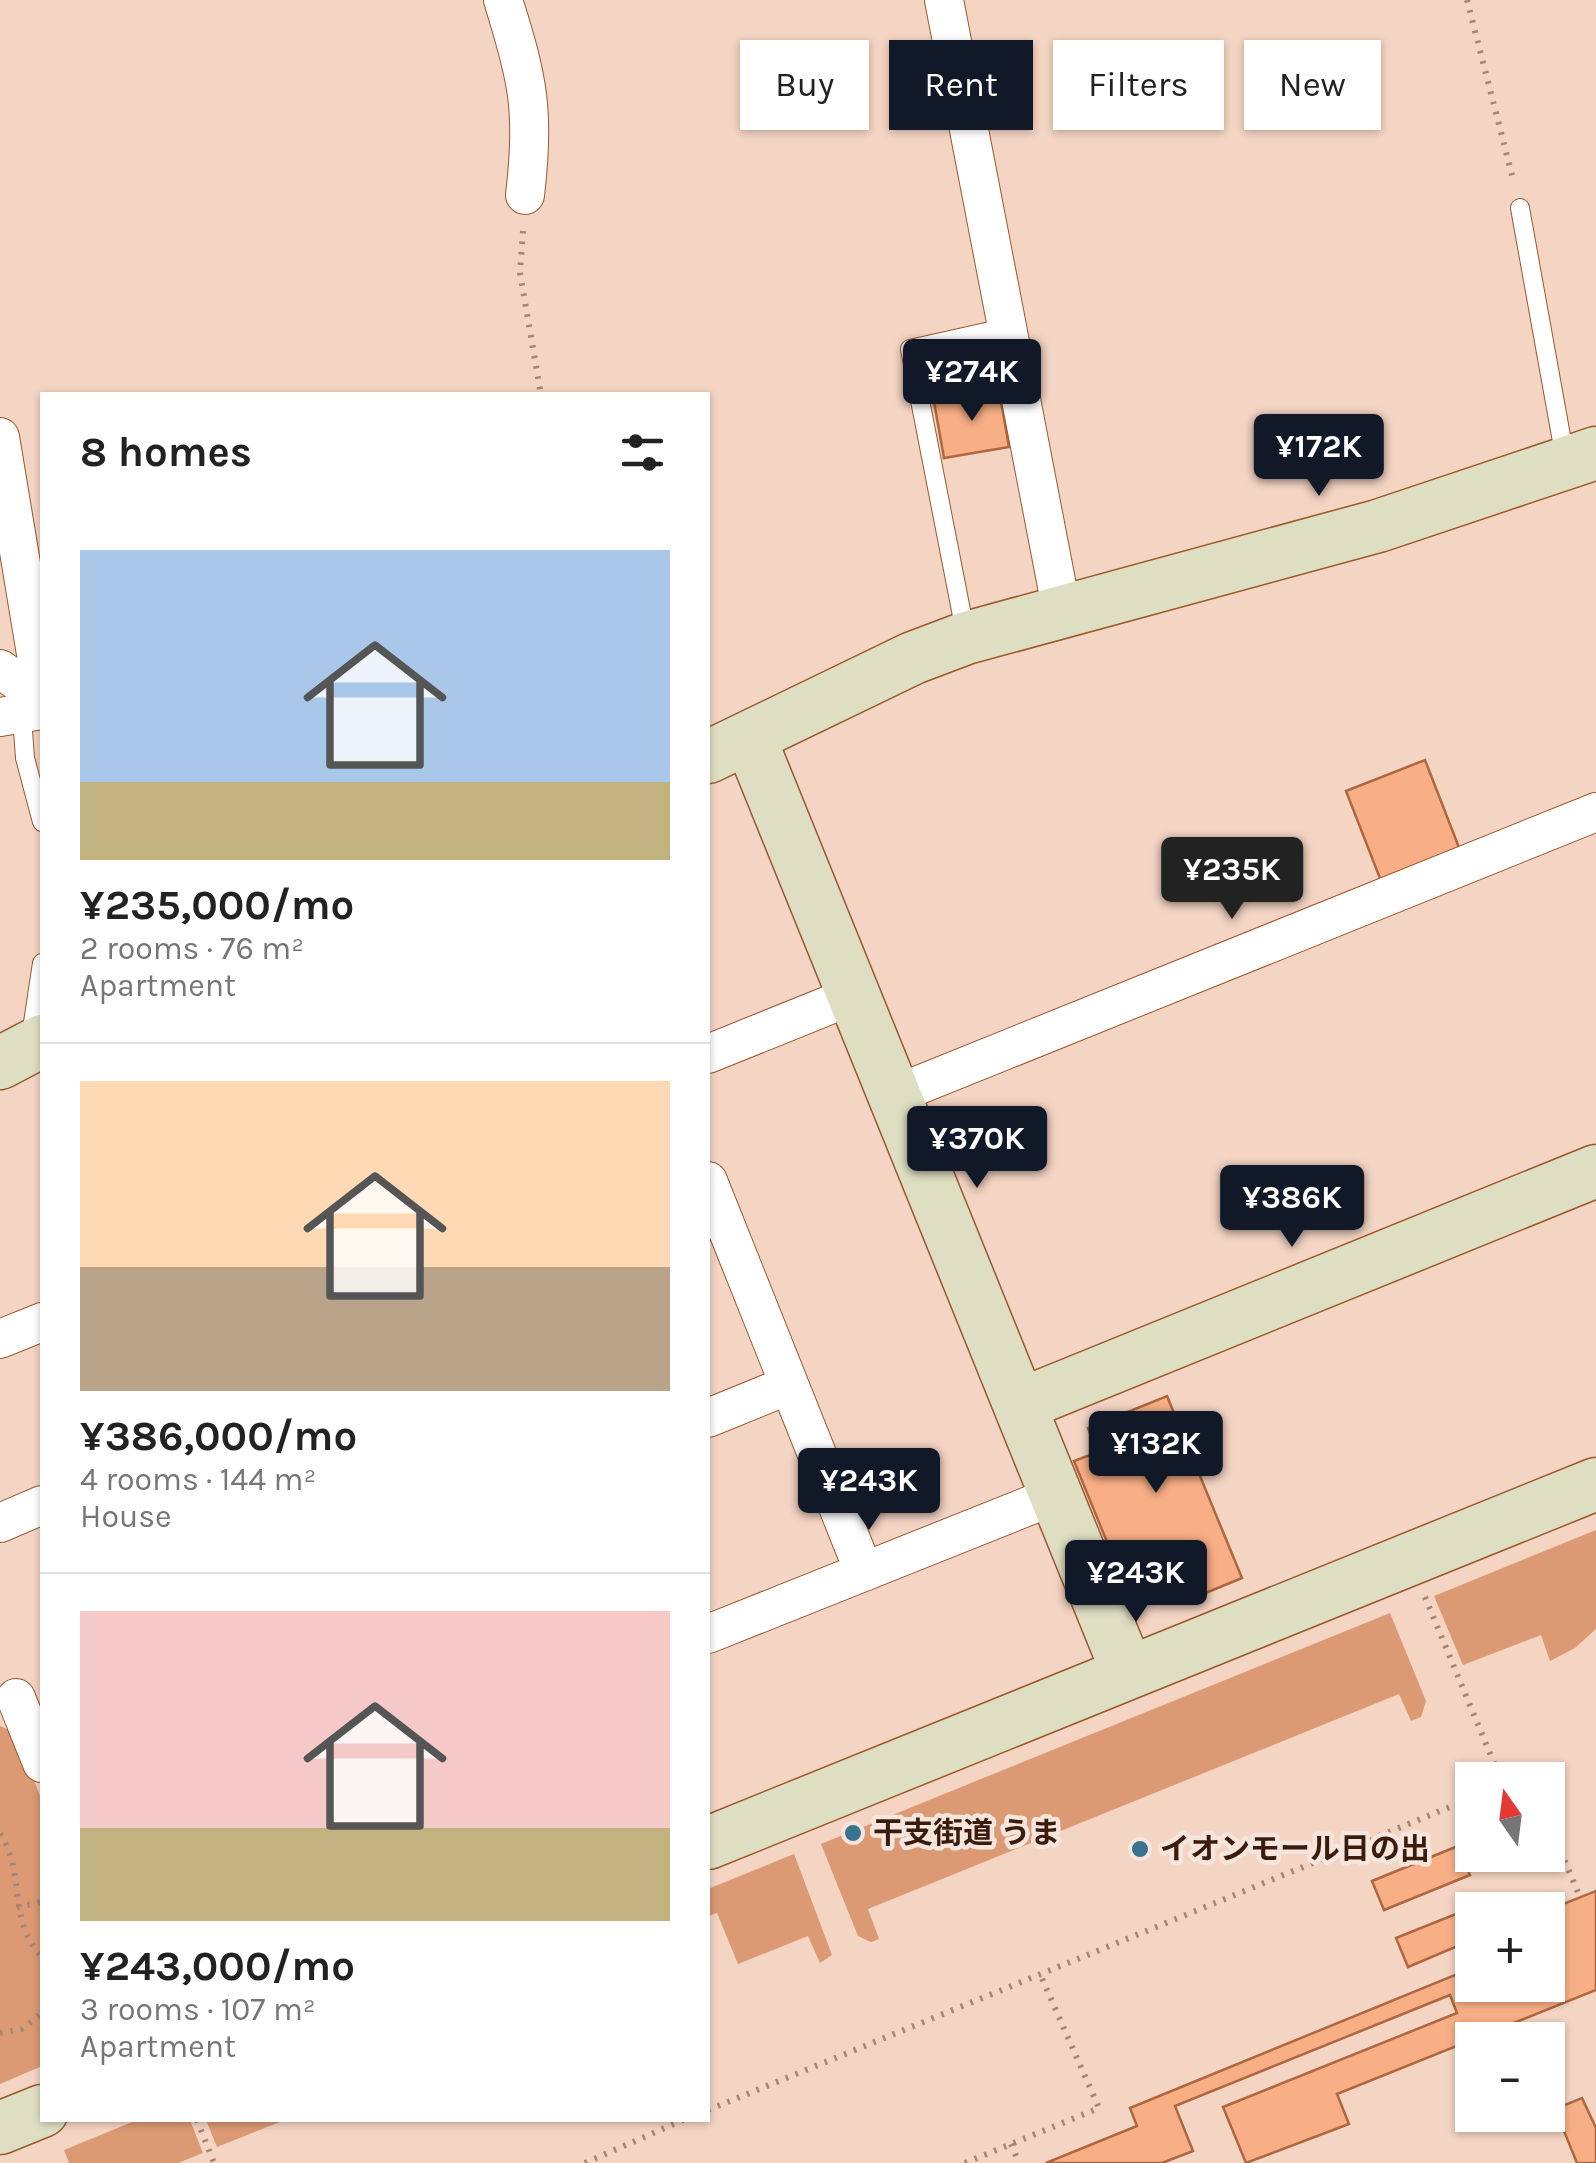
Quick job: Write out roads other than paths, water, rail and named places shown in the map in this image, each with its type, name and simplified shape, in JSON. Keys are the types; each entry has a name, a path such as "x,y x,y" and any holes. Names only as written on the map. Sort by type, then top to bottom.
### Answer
{"street":[{"path":"503,0 524,68 533,127 526,195"},
{"path":"944,0 982,186 1004,328 1062,612"},
{"path":"0,437 30,707"},
{"path":"1128,1673 854,995 729,748 914,658 966,638 1378,526 1581,458"},
{"path":"0,669 30,707"},
{"path":"894,1095 1596,812"},
{"path":"710,1053 854,995"},
{"path":"1020,1405 1596,1171"},
{"path":"710,1193 717,1234 789,1385 864,1572"},
{"path":"0,1339 40,1323"},
{"path":"710,1417 789,1385"},
{"path":"710,1842 1596,1484"},
{"path":"710,1633 1056,1495"},
{"path":"0,1522 40,1507"},
{"path":"20,1696 40,1757"},
{"path":"0,2128 40,2112"}],"lane":[{"path":"1520,208 1581,458"},
{"path":"966,638 910,349 1004,328"},
{"path":"30,707 25,758 40,814"},
{"path":"24,1051 40,972"}],"place":[{"name":"干支街道 うま","path":"853,1833"},
{"name":"イオンモール日の出","path":"1140,1849"}]}
